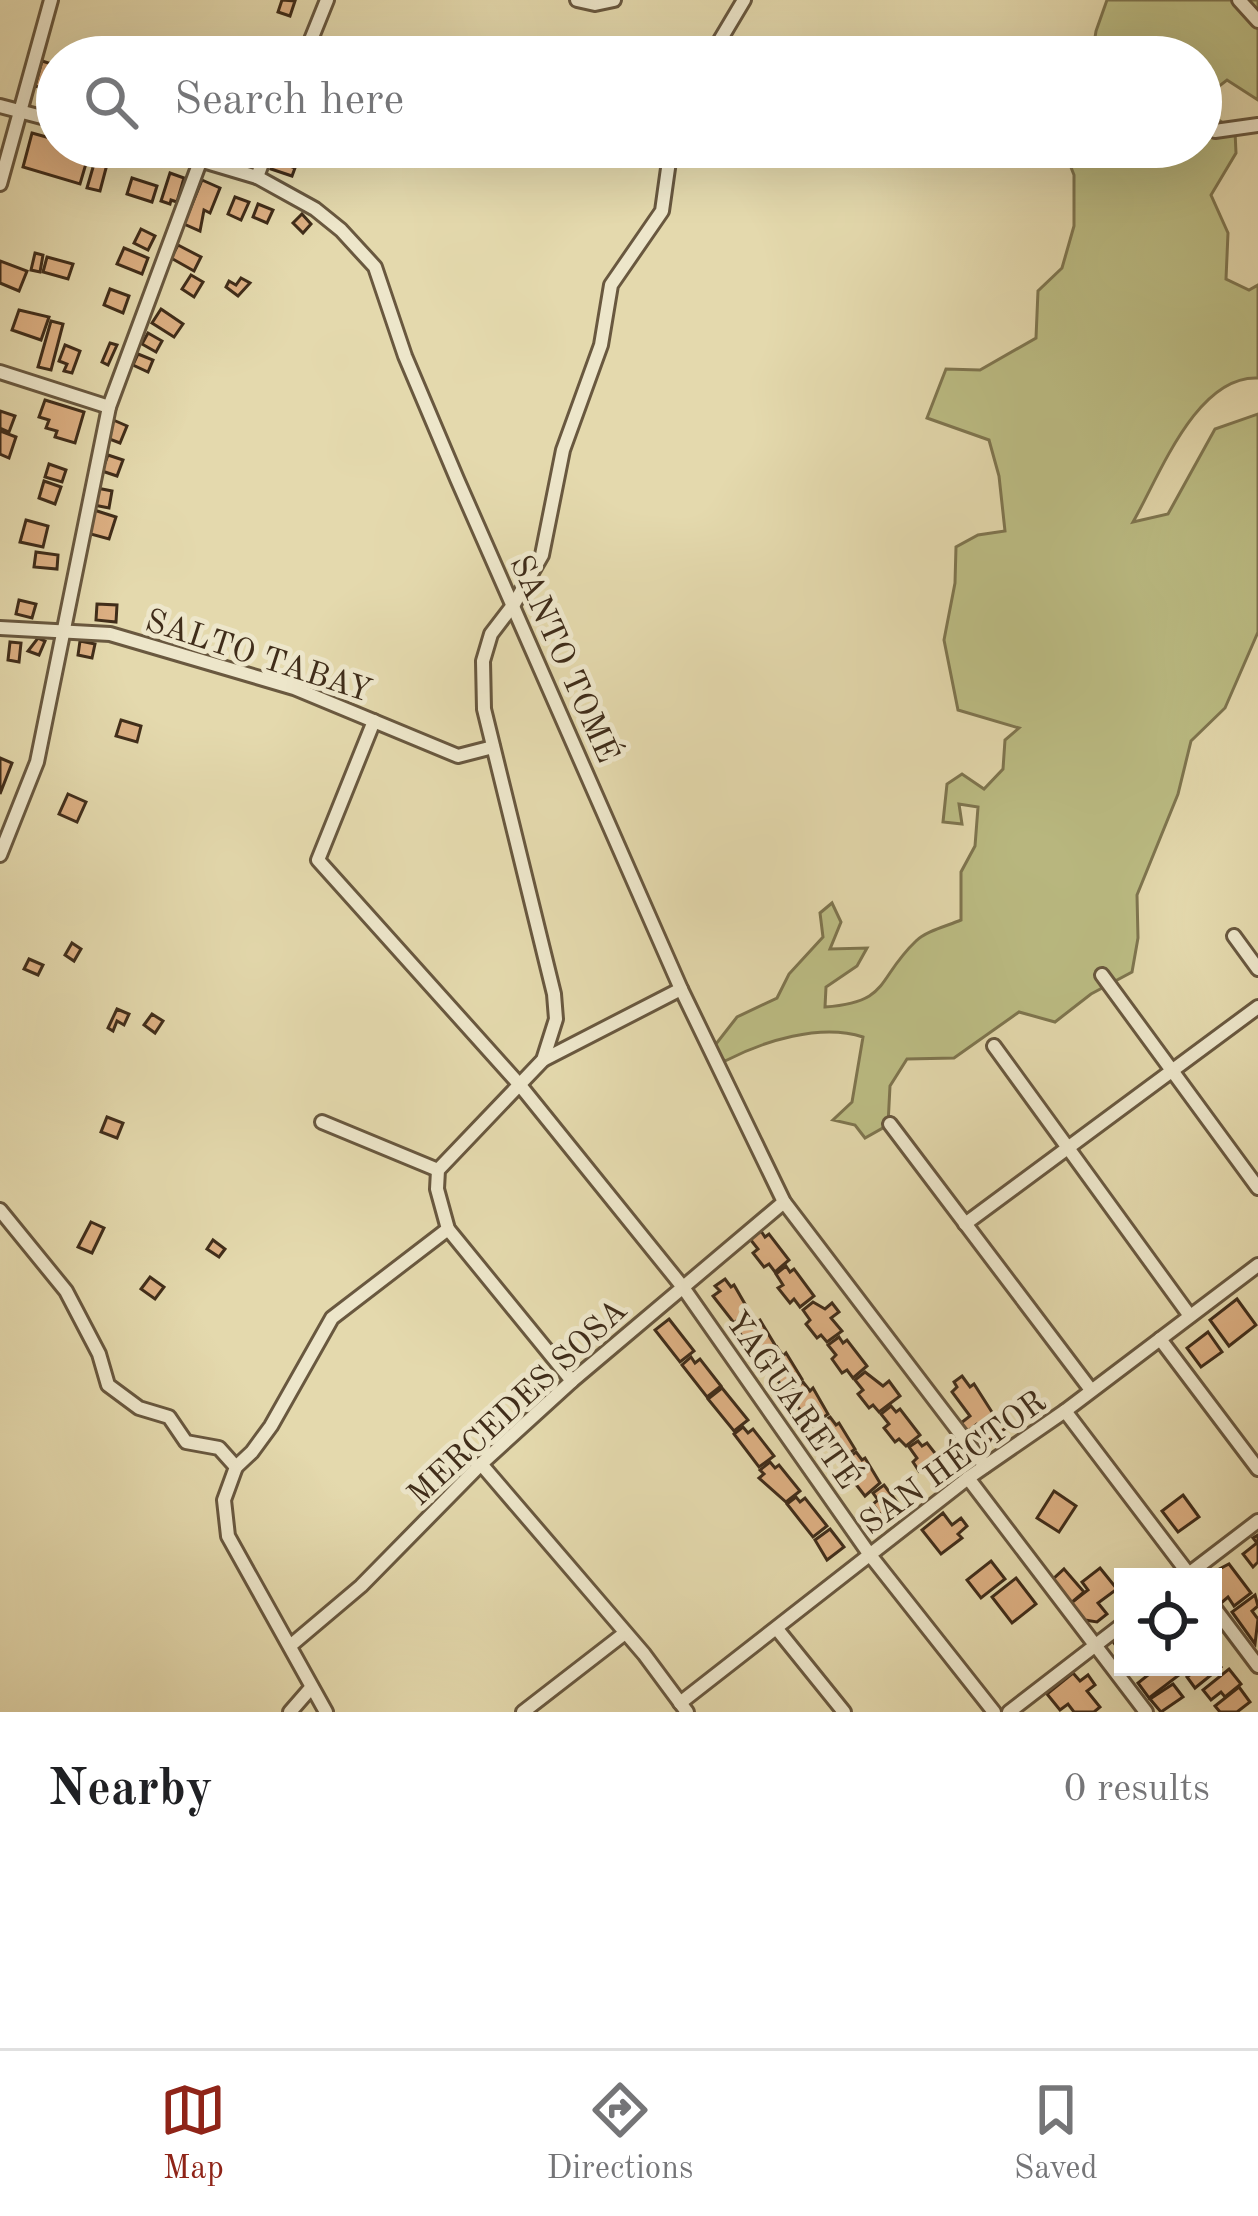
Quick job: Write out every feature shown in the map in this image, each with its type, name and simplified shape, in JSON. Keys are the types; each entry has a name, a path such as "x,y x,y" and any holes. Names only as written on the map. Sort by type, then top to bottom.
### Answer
{"street":[{"path":"42,36 51,0"},
{"path":"312,36 327,0"},
{"path":"577,0 595,4 614,0"},
{"path":"723,36 744,0"},
{"path":"1239,0 1258,21"},
{"path":"0,184 36,58"},
{"path":"0,106 36,116"},
{"path":"1222,130 1258,124"},
{"path":"0,855 38,761 109,407 199,168"},
{"name":"SANTO TOMÉ","path":"231,168 257,176 315,209 375,267 414,376 681,989 784,1202 985,1466"},
{"path":"257,176 260,168"},
{"path":"543,1060 556,1019 554,994 484,709 483,662 491,634 542,556 563,450 601,345 611,285 662,211 667,168"},
{"path":"0,372 109,407"},
{"name":"SALTO TABAY","path":"0,628 110,634 294,688 458,756 493,747"},
{"name":"YAGUARETÉ","path":"374,721 318,860 519,1084 682,1286 870,1555 994,1712"},
{"path":"1234,936 1258,969"},
{"path":"1102,975 1258,1188"},
{"path":"572,1381 448,1229 437,1189 438,1170 543,1060 681,989"},
{"path":"965,1224 1258,1007"},
{"path":"994,1046 1190,1316"},
{"path":"322,1122 438,1170"},
{"path":"890,1124 1091,1390"},
{"name":"MERCEDES SOSA","path":"290,1646 361,1586 481,1464 572,1381 784,1202"},
{"path":"0,1210 66,1291 99,1354 108,1385 139,1408 169,1417 186,1442 219,1448 236,1467"},
{"path":"326,1712 228,1536 224,1500 236,1467 271,1426 332,1318 448,1229"},
{"name":"SAN HÉCTOR","path":"684,1708 968,1478 1065,1411 1258,1264"},
{"path":"1160,1340 1258,1469"},
{"path":"1065,1411 1182,1568"},
{"path":"481,1464 684,1708"},
{"path":"968,1478 1146,1712"},
{"path":"1198,1568 1258,1521"},
{"path":"1222,1618 1258,1666"},
{"path":"777,1629 844,1712"},
{"path":"1009,1712 1114,1631"},
{"path":"524,1712 625,1633"},
{"path":"290,1712 310,1688"}],"green space":[{"path":"1107,0 1258,0 1258,100 1227,80 1222,84 1222,36 1095,36"},
{"path":"1222,122 1235,131 1236,153 1211,195 1228,233 1226,279 1249,290 1258,285 1258,378 1236,381 1198,410 1133,522 1168,514 1215,429 1258,414 1258,632 1225,708 1191,741 1178,794 1137,895 1138,938 1132,972 1091,994 1055,1022 1019,1012 954,1058 907,1059 890,1086 888,1125 865,1138 855,1125 833,1120 852,1102 863,1037 829,1032 792,1036 725,1061 712,1049 737,1017 777,998 789,974 823,937 820,913 832,903 841,922 830,949 867,948 857,966 826,987 825,1007 872,994 920,937 961,920 961,872 975,846 978,807 959,804 962,824 943,822 947,784 962,774 984,789 1003,769 1005,740 1019,728 958,710 944,640 955,583 956,547 978,535 1005,531 999,476 989,440 927,418 946,369 980,370 1036,338 1038,291 1062,268 1074,226 1071,168 1222,168"}],"building":[{"path":"282,0 295,1 290,16 278,12"},
{"path":"32,133 36,134 36,168 85,168 80,184 23,167"},
{"path":"93,168 106,168 100,191 87,188"},
{"path":"271,168 295,168 292,176"},
{"path":"170,173 184,178 177,202 170,204 161,201"},
{"path":"132,178 157,186 152,202 127,194"},
{"path":"202,180 220,188 210,213 204,210 200,231 184,224"},
{"path":"235,197 249,202 241,220 228,214"},
{"path":"258,204 273,210 267,223 253,217"},
{"path":"302,214 311,224 303,233 293,223"},
{"path":"141,229 155,236 148,250 134,243"},
{"path":"178,245 201,257 194,271 171,258"},
{"path":"124,248 148,258 142,274 117,264"},
{"path":"35,253 43,255 40,272 31,270"},
{"path":"47,257 73,264 68,279 43,272"},
{"path":"0,261 27,271 19,291 0,283"},
{"path":"191,275 203,282 194,297 182,289"},
{"path":"241,278 250,283 238,296 226,287 229,281 236,285"},
{"path":"110,289 129,296 123,313 104,305"},
{"path":"161,309 183,324 174,337 152,323"},
{"path":"19,310 49,317 41,340 12,330"},
{"path":"51,321 63,324 51,370 38,367"},
{"path":"148,333 162,341 156,352 142,344"},
{"path":"110,343 117,345 108,365 102,362"},
{"path":"65,345 80,351 72,373 64,371 67,364 59,361"},
{"path":"138,354 153,360 148,372 133,365"},
{"path":"45,400 84,412 75,443 55,437 57,431 46,428 49,420 39,417"},
{"path":"0,411 15,416 9,432 0,428"},
{"path":"111,419 127,426 120,443 104,437"},
{"path":"0,431 16,437 9,458 0,454"},
{"path":"108,455 123,460 117,476 102,471"},
{"path":"49,464 66,470 62,482 45,477"},
{"path":"44,481 61,487 55,504 39,498"},
{"path":"97,488 112,491 109,508 94,505"},
{"path":"94,510 116,517 109,539 87,533"},
{"path":"26,520 48,526 43,547 20,542"},
{"path":"36,552 58,555 57,569 34,567"},
{"path":"19,600 36,604 32,618 16,614"},
{"path":"97,604 117,605 116,622 96,620"},
{"path":"38,638 45,641 39,655 28,651"},
{"path":"80,641 95,644 92,658 78,655"},
{"path":"10,642 21,643 19,662 8,660"},
{"path":"121,720 141,726 137,742 116,736"},
{"path":"0,758 12,763 0,794"},
{"path":"68,794 86,802 77,822 59,814"},
{"path":"72,943 81,949 74,961 65,955"},
{"path":"29,959 43,965 38,975 24,969"},
{"path":"117,1009 129,1014 124,1025 117,1021 113,1031 108,1028"},
{"path":"152,1014 163,1021 155,1033 144,1025"},
{"path":"107,1117 123,1123 117,1138 101,1132"},
{"path":"91,1222 104,1228 92,1253 78,1247"},
{"path":"761,1231 765,1237 769,1234 789,1260 775,1272 753,1253 758,1249 750,1239"},
{"path":"213,1240 225,1249 219,1257 207,1249"},
{"path":"786,1266 790,1272 794,1269 814,1296 800,1307 778,1288 783,1285 776,1274"},
{"path":"150,1277 164,1287 155,1299 141,1289"},
{"path":"725,1279 749,1311 734,1323 713,1296 720,1291 715,1286"},
{"path":"1237,1299 1256,1325 1229,1346 1210,1320"},
{"path":"813,1302 825,1309 832,1303 839,1312 831,1318 842,1331 827,1342 806,1324 810,1320 803,1310"},
{"path":"750,1314 756,1322 760,1320 775,1345 759,1358 738,1331"},
{"path":"669,1319 694,1351 680,1362 655,1330"},
{"path":"1208,1332 1222,1352 1201,1367 1187,1348"},
{"path":"839,1337 843,1343 847,1340 867,1366 853,1378 847,1370 842,1373 832,1359 836,1355 828,1345"},
{"path":"777,1347 802,1379 786,1391 765,1365 772,1360 768,1354"},
{"path":"691,1357 695,1363 700,1359 721,1386 707,1397 682,1365"},
{"path":"865,1372 883,1386 889,1381 900,1396 879,1412 873,1405 869,1408 855,1380"},
{"path":"962,1376 970,1387 974,1384 997,1420 1007,1427 990,1441 977,1424 968,1431 961,1423 970,1416 952,1392 957,1387 954,1382"},
{"path":"803,1382 810,1391 813,1388 828,1414 812,1426 792,1399 798,1395 794,1389"},
{"path":"722,1388 748,1420 734,1431 708,1399"},
{"path":"891,1406 896,1412 900,1409 920,1435 906,1446 899,1439 895,1442 884,1428 889,1424 881,1414"},
{"path":"830,1417 855,1449 839,1461 818,1434"},
{"path":"743,1427 748,1433 753,1429 774,1456 759,1467 734,1434"},
{"path":"918,1441 922,1446 927,1443 938,1457 919,1471 909,1447"},
{"path":"856,1452 880,1483 865,1496 844,1469"},
{"path":"770,1462 775,1468 779,1465 800,1491 786,1502 759,1478 764,1474 760,1470"},
{"path":"884,1485 899,1505 883,1518 873,1504 878,1500 873,1493"},
{"path":"1054,1491 1076,1506 1059,1532 1037,1518"},
{"path":"1183,1495 1199,1517 1178,1532 1162,1511"},
{"path":"796,1497 800,1502 805,1498 827,1526 813,1537 787,1504"},
{"path":"943,1513 952,1525 961,1518 967,1526 958,1534 962,1538 941,1554 922,1530"},
{"path":"830,1529 844,1547 827,1560 815,1540"},
{"path":"1258,1535 1258,1562 1253,1567 1243,1554 1257,1543 1253,1538"},
{"path":"991,1561 1005,1579 981,1598 967,1580"},
{"path":"1229,1564 1251,1593 1234,1606 1228,1597 1222,1602 1221,1568"},
{"path":"1100,1568 1114,1585 1114,1591 1098,1603 1107,1614 1097,1622 1085,1620 1071,1603 1088,1590 1082,1582"},
{"path":"1064,1569 1084,1592 1071,1603 1052,1580"},
{"path":"1016,1578 1036,1604 1012,1623 992,1597"},
{"path":"1255,1595 1258,1606 1252,1611 1258,1619 1255,1644 1232,1612"},
{"path":"1229,1669 1241,1684 1225,1697 1221,1692 1211,1700 1203,1690"},
{"path":"1073,1673 1080,1681 1088,1675 1095,1685 1087,1691 1100,1707 1094,1712 1074,1712 1068,1704 1060,1710 1047,1694"},
{"path":"1147,1676 1178,1676 1149,1698 1138,1683"},
{"path":"1188,1676 1210,1676 1195,1688"},
{"path":"1173,1684 1183,1697 1161,1712 1150,1699"},
{"path":"1239,1687 1250,1702 1237,1712 1220,1712 1215,1706"}]}
